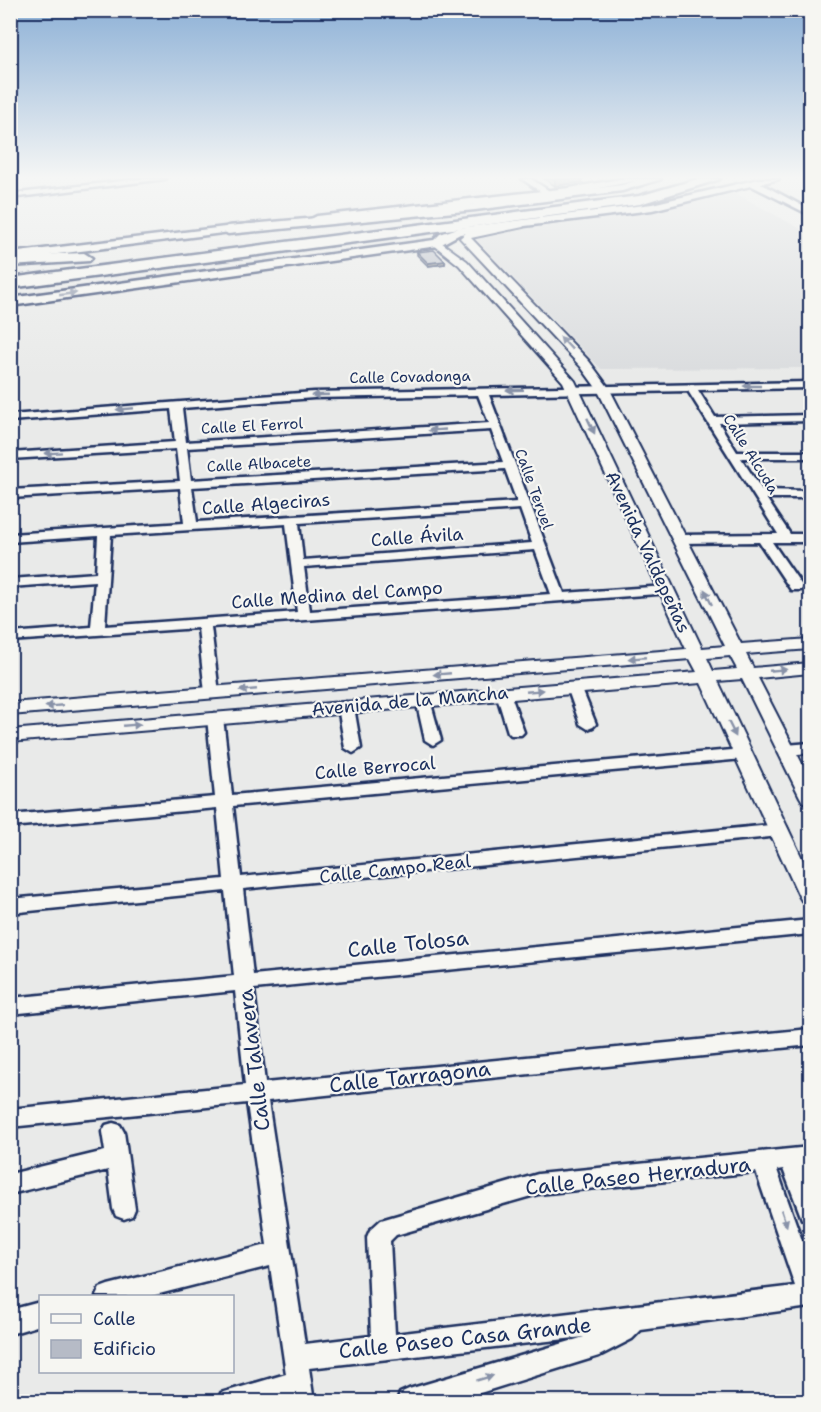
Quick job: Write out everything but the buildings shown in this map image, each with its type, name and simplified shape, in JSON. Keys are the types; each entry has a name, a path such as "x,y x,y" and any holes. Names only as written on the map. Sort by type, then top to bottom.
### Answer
{"highway":[{"path":"10,259 149,253 220,245"},
{"path":"10,274 237,245"},
{"path":"10,283 299,245"},
{"path":"179,279 337,245"}],"main road":[{"path":"10,259 116,245"},
{"path":"10,302 424,245"}],"street":[{"name":"Avenida Valdepeñas","path":"440,245 463,263 563,372 573,389 810,896"},
{"name":"Avenida Valdepeñas","path":"472,245 585,364 603,388 810,797"},
{"path":"463,263 473,260 488,261"},
{"name":"Calle Covadonga","path":"10,418 314,395 810,385"},
{"name":"Calle Alcuda","path":"690,386 786,538"},
{"name":"Calle Teruel","path":"482,391 559,597"},
{"path":"176,405 191,526"},
{"path":"712,420 810,418"},
{"name":"Calle El Ferrol","path":"10,456 495,426"},
{"path":"734,455 810,455"},
{"name":"Calle Albacete","path":"10,494 510,465"},
{"path":"759,494 810,494"},
{"name":"Calle Algeciras","path":"10,538 524,505"},
{"path":"292,520 304,616"},
{"path":"98,631 105,532"},
{"path":"763,538 796,587"},
{"path":"679,539 786,538 809,540"},
{"name":"Calle Ávila","path":"297,564 540,546"},
{"path":"10,583 102,577"},
{"name":"Calle Medina del Campo","path":"10,637 666,590"},
{"path":"204,623 212,693"},
{"name":"Avenida de la Mancha","path":"10,709 810,644"},
{"name":"Avenida de la Mancha","path":"10,736 810,668"},
{"path":"574,687 588,724"},
{"path":"503,693 516,732"},
{"path":"423,700 433,740"},
{"path":"346,707 353,747"},
{"name":"Calle Talavera","path":"215,718 256,1092 300,1392"},
{"path":"786,750 810,748"},
{"name":"Calle Berrocal","path":"10,821 743,754"},
{"name":"Calle Campo Real","path":"10,906 780,830"},
{"name":"Calle Tolosa","path":"10,1006 810,927"},
{"name":"Calle Tarragona","path":"10,1118 810,1037"},
{"path":"113,1132 124,1209"},
{"path":"10,1184 117,1158"},
{"name":"Calle Paseo Herradura","path":"384,1346 378,1237 389,1227 405,1220 538,1184 800,1159 810,1212"},
{"name":"Calle Paseo Herradura","path":"764,1162 810,1296"},
{"path":"112,1295 279,1252"},
{"name":"Calle Paseo Casa Grande","path":"296,1357 635,1319 810,1296"},
{"path":"10,1322 39,1314"},
{"name":"Calle Paseo Casa Grande","path":"409,1401 599,1344 623,1331 635,1319"},
{"path":"231,1401 300,1392"}],"shaded area":[{"path":"482,245 810,245 810,368 601,369"}]}
